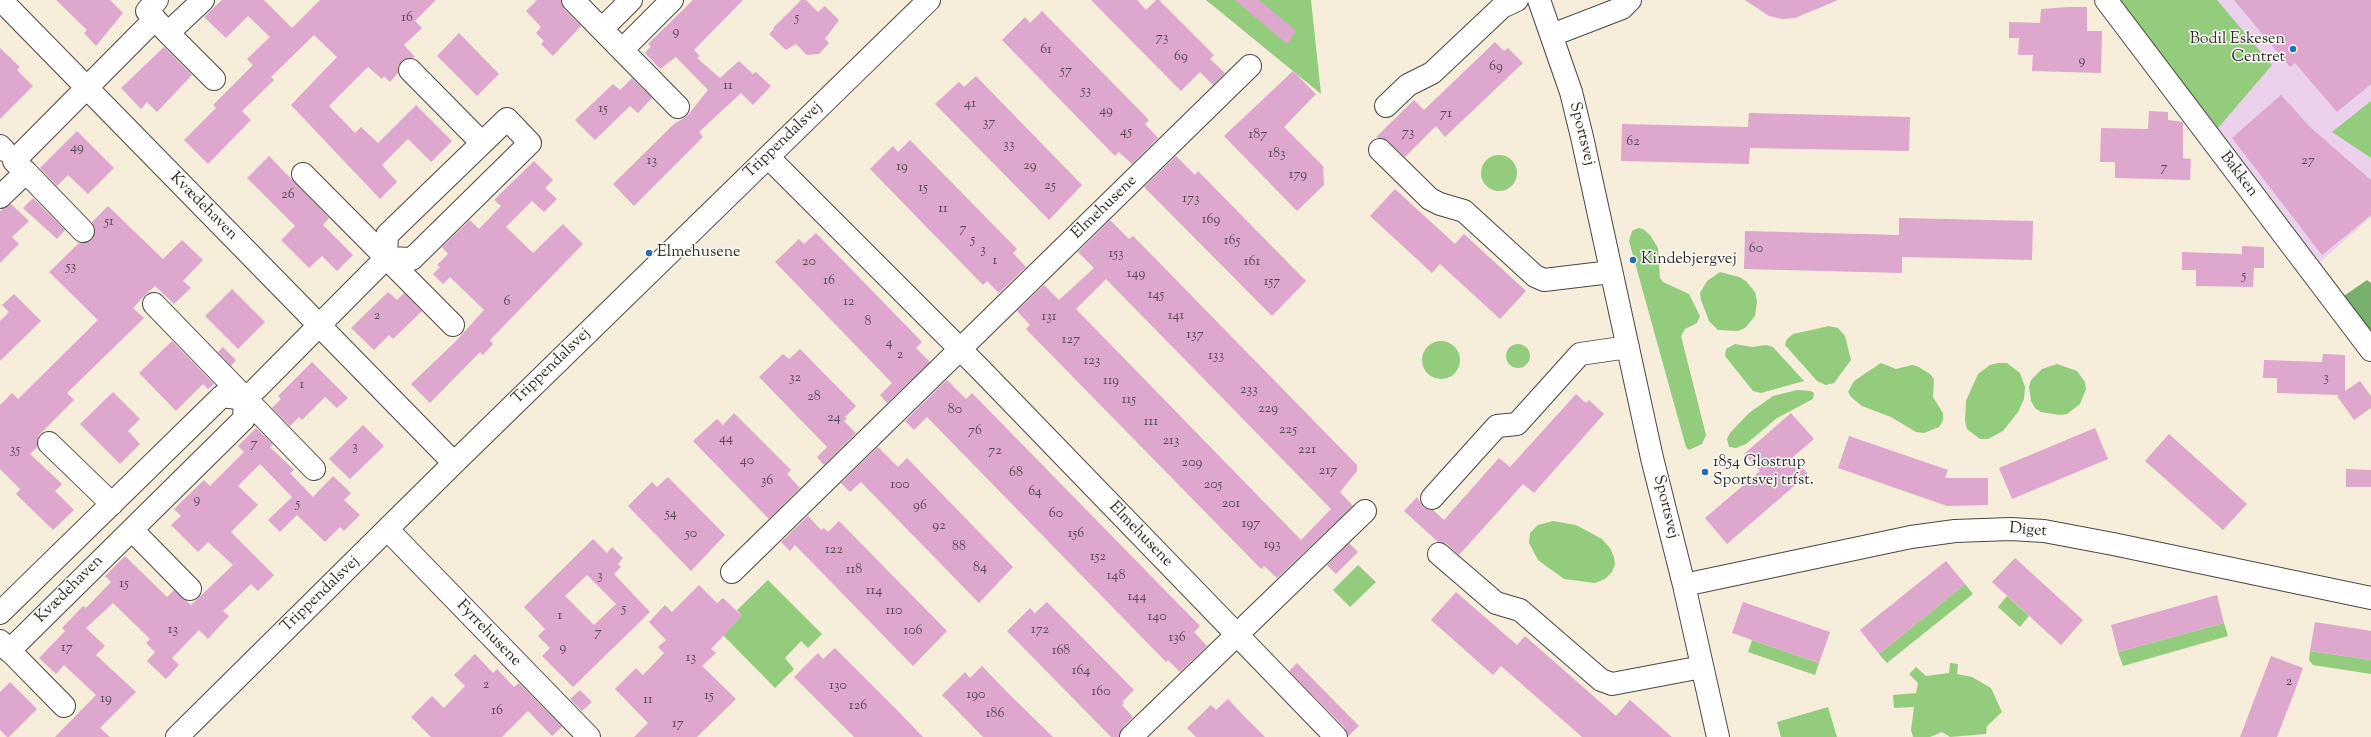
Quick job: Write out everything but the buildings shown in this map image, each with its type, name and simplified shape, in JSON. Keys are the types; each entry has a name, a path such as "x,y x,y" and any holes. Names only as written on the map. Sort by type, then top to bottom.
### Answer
{"street":[{"name":"Kvædehaven","path":"1,0 454,463"},
{"path":"0,197 9,157 87,89 153,13 203,0"},
{"path":"573,0 678,107"},
{"path":"602,29 631,0"},
{"path":"622,50 672,0"},
{"name":"Trippendalsvej","path":"177,737 388,530 454,463 930,0"},
{"path":"1386,106 1408,85 1432,73 1502,7 1517,0"},
{"name":"Sportsvej","path":"1539,0 1571,92 1582,137 1652,458 1684,585 1718,737"},
{"path":"1552,35 1622,8 1630,0"},
{"name":"Bakken","path":"2106,0 2371,350"},
{"path":"153,13 214,79"},
{"name":"Elmehusene","path":"732,572 1250,66"},
{"path":"410,70 482,143"},
{"path":"245,399 386,258 387,235 507,119 530,143 412,259 386,258"},
{"path":"1380,150 1430,199 1440,204 1464,211 1535,276 1544,280 1611,272"},
{"path":"9,157 84,231"},
{"name":"Elmehusene","path":"768,157 961,349 1336,737"},
{"path":"303,174 453,325"},
{"path":"154,304 314,469"},
{"path":"1432,498 1497,426 1517,424 1580,354 1628,347"},
{"name":"Kvædehaven","path":"0,613 222,396 245,399 244,419 132,530 5,646 64,706"},
{"path":"49,443 112,504"},
{"path":"1131,737 1235,634 1365,511"},
{"name":"Diget","path":"1684,585 1911,537 1954,531 2010,529 2044,531 2371,598"},
{"path":"132,530 190,588"},
{"name":"Fyrrehusene","path":"388,530 589,737"},
{"path":"1439,554 1496,603 1520,610 1601,680 1612,684 1702,667"}],"shaded area":[{"path":"2116,0 2371,0 2371,217 2320,262 2233,147"}],"green space":[{"path":"1206,0 1311,0 1321,94"},
{"path":"2117,0 2217,0 2272,65 2218,128"},
{"path":"2371,101 2371,158 2332,132"},
{"path":"1499,155 1512,160 1517,173 1512,186 1499,191 1486,186 1481,173 1486,160"},
{"path":"1638,228 1643,229 1650,235 1658,248 1660,278 1663,282 1689,294 1700,316 1697,323 1685,329 1681,336 1706,435 1702,444 1689,450 1686,447 1629,241 1632,231"},
{"path":"1720,272 1739,277 1746,281 1755,292 1757,301 1755,316 1745,328 1738,331 1718,330 1709,321 1701,300 1700,293 1707,281"},
{"path":"2367,280 2371,283 2371,335 2341,298"},
{"path":"1829,326 1838,328 1845,336 1851,360 1834,383 1826,385 1817,381 1785,345 1787,339 1793,334"},
{"path":"1441,341 1454,347 1460,360 1454,373 1441,379 1428,373 1422,360 1428,347"},
{"path":"1518,344 1527,347 1530,356 1527,365 1518,368 1509,365 1506,356 1509,347"},
{"path":"1735,344 1752,347 1766,345 1773,347 1804,381 1761,393 1753,391 1725,356 1726,349"},
{"path":"1881,363 1896,369 1912,365 1917,366 1930,374 1934,379 1933,397 1943,413 1943,421 1939,427 1924,433 1916,432 1891,417 1862,406 1851,397 1848,392 1854,381"},
{"path":"2007,363 2020,373 2025,387 2024,399 2018,412 2003,431 1988,439 1980,439 1967,429 1965,421 1966,401 1978,374 1990,365"},
{"path":"2057,364 2077,371 2085,382 2086,389 2080,404 2067,414 2059,415 2041,412 2035,408 2031,401 2029,387 2031,380 2042,369"},
{"path":"1797,390 1811,391 1814,393 1813,399 1777,418 1746,444 1736,448 1729,447 1727,439 1730,433 1749,413 1773,396"},
{"path":"1553,521 1576,525 1602,539 1610,548 1614,557 1615,564 1612,572 1605,579 1595,583 1564,579 1538,560 1529,543 1530,533 1538,525"},
{"path":"1358,565 1376,582 1350,607 1333,590"},
{"path":"768,580 822,634 808,648 801,641 785,658 794,669 775,688 723,635 741,615 737,610"},
{"path":"1965,584 1973,594 1887,663 1879,654"},
{"path":"2007,596 2029,616 2020,627 1998,607"},
{"path":"2224,623 2228,636 2123,666 2118,652"},
{"path":"1752,640 1819,663 1815,675 1748,652"},
{"path":"2310,651 2371,660 2371,674 2313,665 2309,660"},
{"path":"1950,663 1958,664 1957,674 1972,677 1991,688 2002,712 1987,726 1986,734 1950,737 1942,732 1930,737 1913,737 1911,730 1914,707 1894,708 1893,695 1916,693 1918,683 1909,674 1916,667 1926,676 1949,673"},
{"path":"1828,707 1837,737 1781,737 1777,722"}],"place":[{"name":"Bodil Eskesen Centret","path":"2293,49"},
{"name":"Elmehusene","path":"649,253"},
{"name":"Kindebjergvej","path":"1633,260"},
{"name":"1854 Glostrup Sportsvej trfst.","path":"1705,472"}]}
